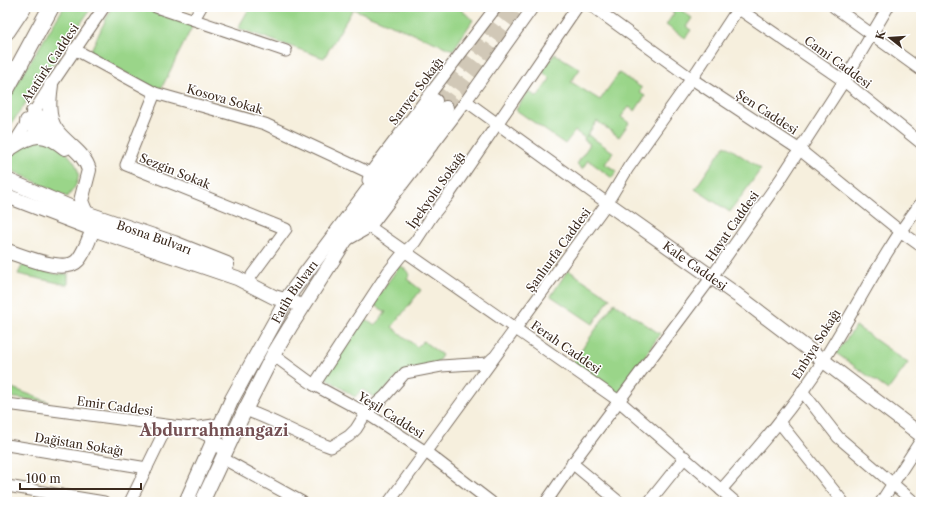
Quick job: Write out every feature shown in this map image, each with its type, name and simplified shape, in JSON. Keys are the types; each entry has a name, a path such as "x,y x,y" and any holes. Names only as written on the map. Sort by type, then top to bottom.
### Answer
{"highway":[{"path":"7,15 12,7"},
{"path":"7,31 23,7"},
{"path":"7,72 50,7"},
{"path":"7,88 50,7"}],"main road":[{"path":"51,85 49,108 56,135 76,157 81,167 81,180 76,192 65,204"},
{"name":"Fatih Bulvarı","path":"186,502 232,399 290,299 364,194 441,104 345,241 290,327 245,410 202,502"},
{"path":"30,117 80,153 88,164 89,177 81,202 86,213"},
{"path":"9,151 27,138 34,136 49,137 56,135"},
{"name":"Bosna Bulvarı","path":"10,189 65,204 86,213 174,243 252,275 290,299"},
{"name":"Bosna Bulvarı","path":"10,189 93,230 237,278"},
{"name":"Kale Caddesi","path":"607,203 737,295 823,362 921,435"},
{"path":"7,251 56,266 71,265 77,261 81,255 93,230"},
{"path":"237,278 290,299 308,300"},
{"path":"237,278 264,295 273,307 276,321"},
{"path":"290,299 290,327"},
{"path":"193,428 207,432 215,438 220,448 222,458"}],"street":[{"name":"Atatürk Caddesi","path":"9,151 74,49 104,7"},
{"path":"156,7 286,51"},
{"path":"194,19 200,7"},
{"name":"Sarıyer Sokağı","path":"364,194 370,173 496,7"},
{"name":"Fatih Bulvarı","path":"345,241 370,227 466,101 533,7"},
{"name":"İpekyolu Sokağı","path":"314,385 388,272 406,252 448,196 577,7"},
{"name":"Şen Caddesi","path":"593,7 692,79 800,150 900,231 921,246"},
{"path":"834,7 921,70"},
{"name":"Hayat Caddesi","path":"546,502 572,463 711,278 800,150 844,81 888,7"},
{"name":"Şanlıurfa Caddesi","path":"389,502 607,203 628,168 692,79 738,8"},
{"name":"Cami Caddesi","path":"738,8 844,81 921,143"},
{"name":"Kosova Sokak","path":"74,49 155,93 266,124 370,173"},
{"name":"Sezgin Sokak","path":"155,93 126,165 286,229 252,275"},
{"name":"Kale Caddesi","path":"466,101 607,203"},
{"name":"Enbiya Sokağı","path":"721,490 778,422 823,362 900,231 921,203"},
{"name":"Ferah Caddesi","path":"370,227 517,328 619,401 735,502"},
{"path":"245,410 266,417 308,439 331,447 349,436 356,429 366,412 385,396 405,373 440,366 488,363 500,351"},
{"name":"Yeşil Caddesi","path":"274,355 314,385 366,412 426,452 491,502"},
{"path":"802,391 838,437 914,502"},
{"name":"Emir Caddesi","path":"7,404 167,426 193,428 220,424"},
{"path":"778,422 843,502"},
{"path":"130,502 167,426"},
{"path":"881,502 921,440"},
{"name":"Dağistan Sokağı","path":"7,445 147,468"},
{"path":"650,502 685,457"},
{"path":"222,458 302,502"},
{"path":"572,463 619,502"},
{"path":"7,486 104,502"}],"green space":[{"path":"64,7 92,7 7,130 7,100"},
{"path":"112,7 139,7 193,25 160,91 89,54"},
{"path":"250,7 458,7 473,20 453,50 353,9 324,58 238,28"},
{"path":"665,7 684,7 682,11 692,18 686,27 691,30 685,38 666,25 674,13"},
{"path":"555,54 580,69 571,82 600,100 619,73 642,88 639,92 645,96 635,111 629,107 621,117 629,123 619,137 597,121 586,137 588,135 613,152 605,164 617,171 612,178 588,160 582,169 577,164 590,144 584,140 585,138 575,131 565,144 516,110 528,91 537,97 550,79 542,71"},
{"path":"51,139 71,158 76,165 78,172 78,180 67,197 7,168 7,165 22,141"},
{"path":"725,145 761,169 730,212 695,189"},
{"path":"23,264 56,274 68,274 68,285 18,274"},
{"path":"400,265 410,274 407,279 421,290 392,327 417,347 423,341 442,355 436,365 402,372 377,399 362,389 355,397 323,376 362,317 375,326 386,312 373,304"},
{"path":"568,270 610,298 593,324 551,296"},
{"path":"614,303 660,334 618,395 573,362"},
{"path":"856,326 908,363 888,390 836,353"},
{"path":"7,386 49,402 7,397"}],"tunnel":[{"path":"435,101 506,7"},
{"path":"446,108 522,7"}],"district":[{"name":"Abdurrahmangazi","path":"214,430"}]}
